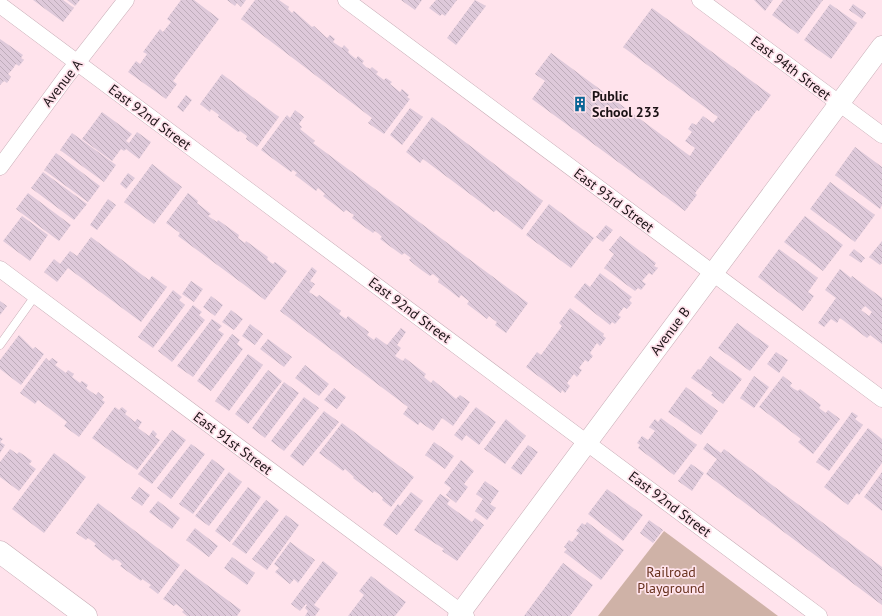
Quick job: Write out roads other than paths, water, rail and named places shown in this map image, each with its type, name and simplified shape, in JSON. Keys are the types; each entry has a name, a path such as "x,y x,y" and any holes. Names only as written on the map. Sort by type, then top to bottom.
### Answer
{"main road":[{"path":"0,552 86,616"}],"street":[{"name":"Avenue A","path":"0,167 126,0"},
{"name":"East 93rd Street","path":"346,0 882,399"},
{"name":"East 94th Street","path":"700,0 882,135"},
{"name":"East 92nd Street","path":"0,5 819,616"},
{"name":"Avenue B","path":"462,615 587,442 882,46"},
{"name":"East 91st Street","path":"0,269 462,615"}],"lane":[{"path":"0,345 35,296"}],"place":[{"name":"Public School 233","path":"580,104"}],"park label":[{"name":"Railroad Playground","path":"671,580"}]}
